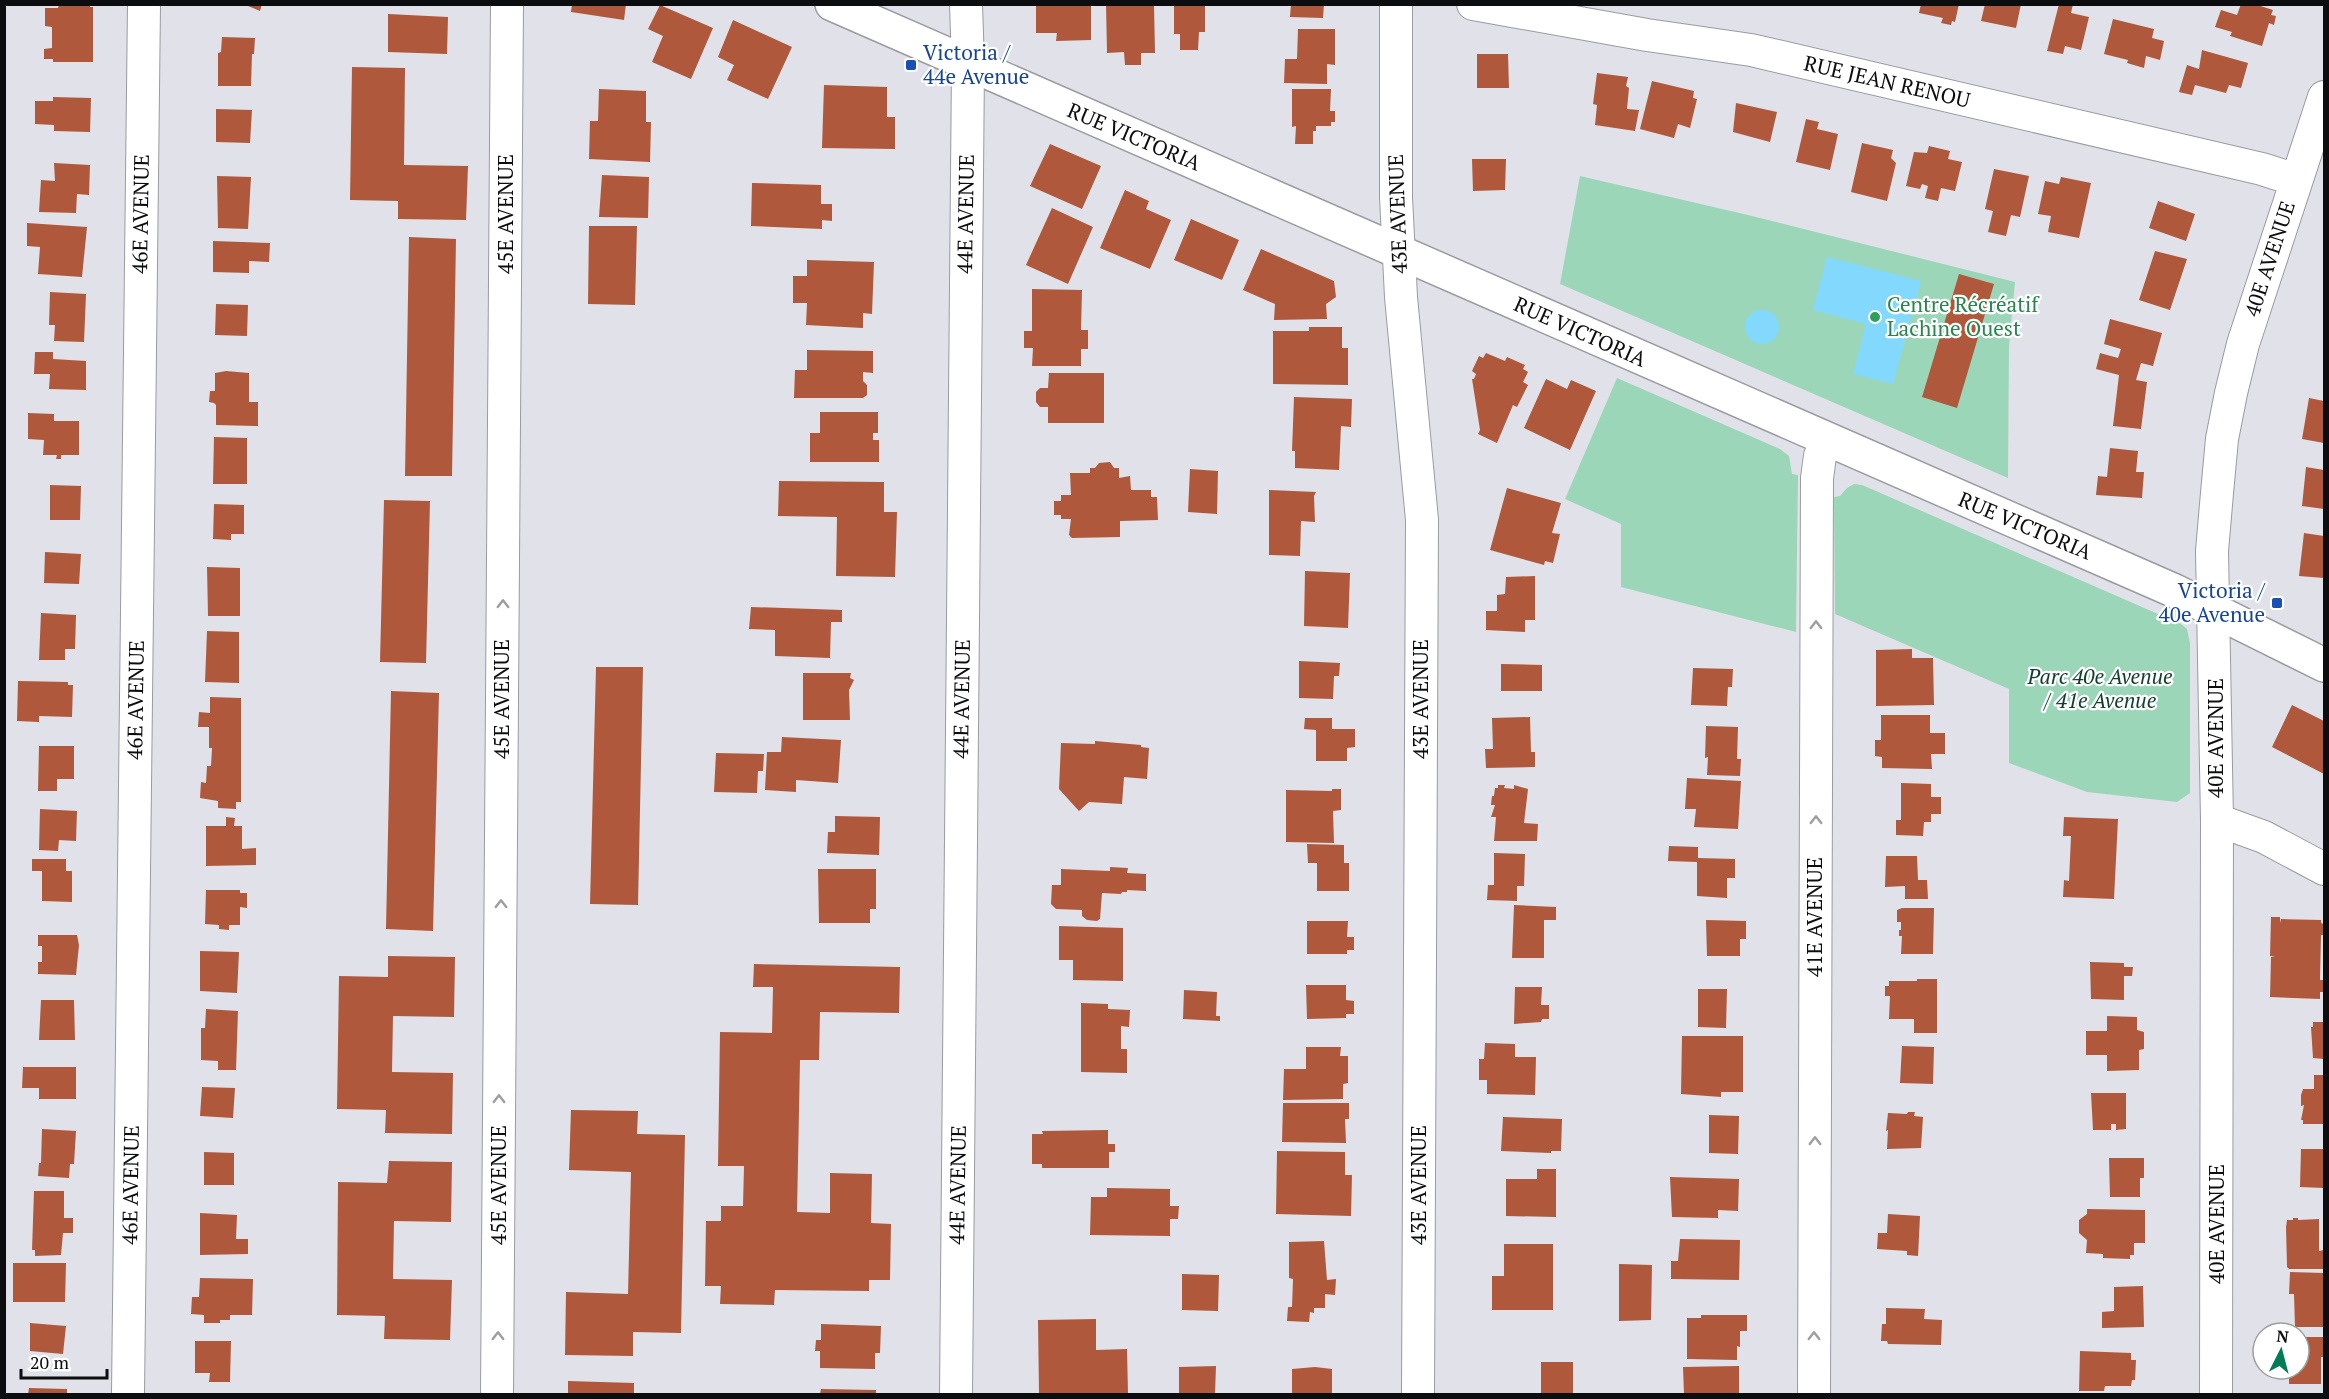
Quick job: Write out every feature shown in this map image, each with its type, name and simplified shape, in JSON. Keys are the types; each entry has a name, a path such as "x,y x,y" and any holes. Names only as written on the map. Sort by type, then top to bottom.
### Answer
{"main road":[{"name":"RUE VICTORIA","path":"832,4 2213,609 2325,664"}],"street":[{"name":"46E AVENUE","path":"128,1395 144,4"},
{"name":"45E AVENUE","path":"497,1395 507,4"},
{"name":"44E AVENUE","path":"956,1395 968,64 966,4"},
{"name":"43E AVENUE","path":"1396,4 1396,197 1422,520 1418,1395"},
{"name":"RUE JEAN RENOU","path":"1473,4 1647,35 1751,50 2262,169 2296,180"},
{"name":"40E AVENUE","path":"2216,1395 2217,820 2212,551 2222,439 2231,393 2250,323 2325,97"},
{"name":"41E AVENUE","path":"1814,1395 1817,478 1820,456 1827,441"},
{"path":"2217,820 2264,837 2325,869"}],"green space":[{"path":"1580,176 1748,215 2015,282 2009,346 2008,478 1560,284"},
{"path":"1617,378 1780,449 1789,456 1792,474 1798,475 1796,632 1621,587 1621,524 1565,499"},
{"name":"Parc 40e Avenue / 41e Avenue","path":"1854,484 1862,485 1892,498 2181,624 2187,629 2190,643 2190,793 2177,802 2087,792 2009,763 2009,689 1835,614 1834,497 1840,496"}],"water":[{"name":"Centre Récréatif Lachine Ouest","path":"1827,257 1921,281 1893,384 1853,374 1866,324 1813,310"},
{"path":"1762,310 1774,315 1779,327 1774,339 1762,344 1750,339 1745,327 1750,315"}],"building":[{"path":"59,4 90,4 90,7 93,7 93,62 53,62 53,59 44,59 44,49 52,48 52,27 45,26 45,8 58,8"},
{"path":"243,4 262,4 260,11"},
{"path":"572,4 626,4 624,20 571,12"},
{"path":"1036,4 1091,4 1091,40 1056,41 1057,33 1036,33"},
{"path":"1106,4 1154,4 1155,53 1141,53 1141,65 1125,65 1124,52 1107,53"},
{"path":"1174,4 1205,4 1205,32 1199,32 1198,50 1180,50 1180,34 1174,34"},
{"path":"1291,4 1324,4 1323,18 1290,17"},
{"path":"1921,4 1959,4 1955,22 1952,21 1951,25 1941,23 1943,18 1919,13"},
{"path":"1985,4 2021,4 2016,28 1981,21"},
{"path":"2059,4 2073,4 2071,13 2089,17 2081,50 2065,46 2063,54 2047,51"},
{"path":"2241,4 2254,4 2273,10 2271,15 2276,16 2274,25 2269,23 2262,46 2230,36 2232,32 2215,27 2221,10 2237,15"},
{"path":"660,5 713,28 691,79 652,62 663,36 648,29"},
{"path":"388,14 448,17 447,54 388,52"},
{"path":"2113,19 2154,29 2152,38 2164,41 2160,60 2146,56 2144,68 2127,63 2128,60 2104,54"},
{"path":"733,20 792,47 768,99 727,80 734,65 718,57"},
{"path":"1298,29 1335,29 1335,65 1327,64 1327,84 1284,83 1285,59 1297,59"},
{"path":"222,37 255,38 251,86 218,86 218,53 221,52"},
{"path":"2202,50 2248,63 2241,88 2229,85 2226,93 2195,85 2192,95 2179,92 2187,65 2199,69"},
{"path":"1477,54 1508,54 1509,88 1477,88"},
{"path":"352,67 405,68 404,165 468,166 466,220 398,219 398,201 350,200"},
{"path":"1597,73 1628,77 1627,109 1639,110 1635,131 1595,125 1597,105 1593,104"},
{"path":"1652,81 1694,91 1693,98 1697,99 1690,128 1678,124 1674,138 1640,129"},
{"path":"824,85 887,87 887,117 895,117 895,149 822,148"},
{"path":"599,89 646,91 646,122 651,122 650,162 589,159 590,121 598,121"},
{"path":"1292,89 1331,89 1330,111 1335,111 1335,122 1331,122 1331,126 1316,126 1316,131 1313,131 1313,144 1295,144 1296,126 1292,127"},
{"path":"53,97 91,98 90,132 54,131 54,125 35,124 35,101 53,101"},
{"path":"1736,103 1777,112 1770,142 1733,132"},
{"path":"216,109 252,110 250,143 216,142"},
{"path":"1806,119 1819,122 1817,129 1838,134 1830,170 1796,162"},
{"path":"1862,143 1893,150 1891,158 1896,163 1887,201 1851,192"},
{"path":"1050,144 1101,166 1082,209 1030,186"},
{"path":"1929,146 1950,151 1948,159 1962,162 1955,191 1941,188 1938,201 1925,198 1928,186 1922,184 1920,189 1906,186 1914,152 1927,153"},
{"path":"1472,159 1506,159 1505,190 1473,191"},
{"path":"54,163 90,165 89,195 77,194 76,213 39,212 41,180 55,181"},
{"path":"1994,169 2029,176 2020,217 2011,215 2006,236 1988,232 1993,211 1985,209"},
{"path":"602,175 649,177 648,218 599,217"},
{"path":"217,176 251,177 248,229 218,228"},
{"path":"2061,177 2091,183 2079,238 2048,232 2051,216 2038,214 2045,181 2059,184"},
{"path":"752,183 821,185 821,204 832,204 832,221 822,220 822,229 751,226"},
{"path":"1125,190 1149,201 1146,209 1171,220 1150,269 1100,248"},
{"path":"2158,201 2195,214 2186,241 2149,228"},
{"path":"1052,208 1093,227 1068,284 1026,265"},
{"path":"1191,219 1239,240 1222,280 1174,260"},
{"path":"27,223 87,227 82,277 38,274 40,247 27,246"},
{"path":"589,226 637,226 635,305 588,304"},
{"path":"409,237 456,239 452,476 405,476"},
{"path":"213,241 270,243 269,262 249,261 249,273 213,272"},
{"path":"1261,249 1334,281 1336,297 1326,304 1327,319 1274,320 1275,304 1243,290"},
{"path":"2155,251 2187,259 2170,310 2139,300"},
{"path":"807,260 874,262 872,314 863,313 863,328 806,325 807,303 793,303 793,276 807,276"},
{"path":"1959,274 1994,284 1957,408 1922,397"},
{"path":"1032,289 1082,290 1081,330 1088,330 1088,349 1081,349 1081,366 1032,366 1033,348 1024,348 1024,331 1032,331"},
{"path":"50,292 86,294 84,342 54,341 55,325 49,325"},
{"path":"216,304 248,305 247,336 215,335"},
{"path":"2110,319 2162,333 2153,366 2141,363 2136,380 2147,382 2141,429 2113,426 2119,375 2096,369 2100,353 2118,358 2121,349 2104,344"},
{"path":"1309,327 1342,327 1342,348 1348,348 1348,385 1273,384 1273,331 1309,331"},
{"path":"807,350 873,351 873,373 863,372 867,395 863,398 794,398 795,370 807,370"},
{"path":"35,352 53,352 53,359 86,361 86,390 49,389 50,374 34,374"},
{"path":"1486,353 1505,361 1507,357 1525,365 1523,369 1528,372 1523,382 1528,385 1517,407 1513,405 1497,443 1478,434 1480,430 1472,379 1476,374 1472,371 1479,356 1483,358"},
{"path":"226,371 249,373 249,402 258,402 258,426 216,425 216,405 209,402 210,391 215,391 215,373"},
{"path":"1049,373 1104,373 1104,423 1048,423 1048,407 1040,407 1036,402 1036,392 1040,388 1048,388"},
{"path":"1546,379 1567,389 1571,380 1596,391 1570,450 1524,428"},
{"path":"1294,397 1352,399 1351,427 1341,426 1339,470 1295,468 1295,451 1292,451"},
{"path":"2309,398 2324,401 2324,443 2302,439"},
{"path":"820,412 878,412 878,433 873,433 873,440 879,440 879,462 810,462 810,433 820,433"},
{"path":"28,413 54,414 54,421 79,421 79,455 61,455 61,459 56,459 57,455 43,455 44,440 28,439"},
{"path":"214,437 247,438 247,484 213,484"},
{"path":"2110,448 2138,451 2136,472 2144,472 2142,498 2096,495 2098,476 2107,477"},
{"path":"1110,462 1114,468 1119,468 1119,478 1130,476 1131,490 1151,490 1151,497 1157,497 1158,520 1120,521 1120,537 1072,538 1069,535 1071,519 1061,519 1061,515 1054,515 1054,501 1061,501 1061,495 1071,495 1070,473 1090,473 1090,468 1095,468 1099,463"},
{"path":"2306,467 2324,470 2324,509 2302,506"},
{"path":"1190,469 1218,471 1217,514 1188,512"},
{"path":"779,481 884,482 884,512 897,512 895,577 836,576 837,517 778,516"},
{"path":"50,485 81,486 80,520 50,520"},
{"path":"1507,488 1561,503 1552,533 1560,534 1553,563 1545,561 1544,565 1490,550"},
{"path":"1269,490 1316,492 1314,496 1315,522 1301,521 1300,556 1269,555"},
{"path":"384,500 430,501 426,663 380,662"},
{"path":"214,504 244,505 244,534 231,534 231,540 213,539"},
{"path":"2304,533 2324,536 2324,578 2299,576"},
{"path":"45,552 81,554 79,584 44,583"},
{"path":"207,567 240,568 240,616 208,616"},
{"path":"1305,571 1350,573 1348,628 1304,626"},
{"path":"1535,576 1535,620 1525,620 1525,632 1486,630 1486,611 1497,611 1497,595 1505,594 1506,577"},
{"path":"751,607 842,610 842,622 831,622 830,658 775,656 775,630 749,629"},
{"path":"41,613 76,615 75,649 65,649 65,660 39,660"},
{"path":"207,631 239,632 239,683 205,682"},
{"path":"1912,649 1912,658 1933,658 1934,705 1876,706 1876,650"},
{"path":"1299,661 1340,663 1339,676 1334,676 1333,699 1299,698"},
{"path":"1501,664 1542,665 1542,691 1501,691"},
{"path":"596,667 643,667 638,905 590,904"},
{"path":"1693,668 1733,669 1732,687 1728,687 1727,706 1691,705"},
{"path":"803,673 851,673 850,678 854,680 849,690 850,720 803,720"},
{"path":"18,681 68,682 68,685 73,685 72,717 39,716 39,722 17,721"},
{"path":"391,691 439,693 433,931 386,929"},
{"path":"210,697 241,698 241,802 236,802 236,809 218,808 218,801 200,798 201,782 206,783 207,766 211,766 212,748 209,748 209,727 198,727 199,712 210,713"},
{"path":"2292,705 2324,721 2324,774 2272,747"},
{"path":"1881,715 1930,715 1930,733 1945,733 1945,754 1931,754 1932,769 1882,768 1882,757 1875,756 1875,740 1881,740"},
{"path":"1530,717 1531,752 1535,752 1535,767 1486,768 1485,749 1493,749 1492,718"},
{"path":"1305,718 1332,718 1332,729 1355,729 1355,747 1347,748 1347,761 1316,761 1316,730 1304,729"},
{"path":"1706,726 1738,727 1737,759 1741,759 1740,776 1707,775"},
{"path":"782,737 841,740 838,783 796,780 796,792 765,790 767,752 781,752"},
{"path":"1095,741 1141,745 1141,747 1149,748 1147,779 1124,777 1122,804 1089,802 1079,811 1059,789 1061,743 1095,744"},
{"path":"39,746 74,746 74,779 57,779 57,791 38,791"},
{"path":"716,753 764,754 763,771 758,771 757,793 714,792"},
{"path":"1687,778 1741,781 1738,829 1694,827 1696,809 1685,809"},
{"path":"1901,783 1931,784 1931,797 1941,797 1941,814 1931,814 1931,822 1924,822 1923,836 1896,835 1896,820 1901,820"},
{"path":"1498,785 1505,785 1504,788 1514,789 1514,785 1528,789 1524,823 1538,824 1537,841 1494,841 1496,817 1491,817 1495,805 1491,805 1492,796"},
{"path":"1332,789 1341,789 1341,810 1333,811 1334,843 1286,842 1286,790 1332,791"},
{"path":"40,809 77,811 76,841 59,840 58,851 39,850"},
{"path":"835,816 880,817 879,855 827,853 828,832 835,832"},
{"path":"226,817 235,818 234,826 242,826 242,849 256,848 256,865 206,866 206,826 226,826"},
{"path":"2064,817 2118,819 2114,899 2063,897 2064,880 2069,881 2071,836 2063,836"},
{"path":"1307,844 1344,845 1344,863 1349,863 1349,891 1317,891 1317,863 1308,863"},
{"path":"1669,846 1698,847 1698,858 1735,859 1735,878 1727,878 1727,898 1697,896 1697,862 1668,861"},
{"path":"1494,853 1525,854 1524,886 1517,886 1517,901 1487,900 1488,885 1494,885"},
{"path":"1886,856 1917,856 1918,880 1927,880 1928,899 1905,899 1905,886 1885,887"},
{"path":"32,859 66,859 66,871 72,871 72,902 42,901 42,871 32,871"},
{"path":"1110,867 1128,868 1127,873 1146,874 1146,891 1127,890 1121,894 1102,893 1100,919 1097,921 1087,920 1082,916 1082,910 1056,909 1051,904 1052,885 1061,885 1061,869 1110,871"},
{"path":"818,869 876,869 876,909 870,909 870,923 819,923"},
{"path":"206,890 240,890 240,893 247,893 247,908 240,907 240,925 229,925 229,930 219,929 219,925 205,924"},
{"path":"1514,905 1556,907 1556,920 1544,920 1544,958 1512,958"},
{"path":"1934,908 1933,954 1901,954 1902,936 1899,936 1899,930 1901,930 1901,922 1897,922 1897,910"},
{"path":"2271,917 2280,917 2280,923 2281,919 2321,920 2324,924 2324,935 2321,935 2320,980 2323,980 2323,992 2320,992 2320,999 2270,997 2271,957 2275,956 2270,956"},
{"path":"1706,920 1746,921 1746,939 1740,939 1740,956 1707,956"},
{"path":"1307,921 1348,921 1347,937 1354,937 1354,950 1347,950 1347,954 1307,954"},
{"path":"1059,926 1123,928 1123,981 1073,980 1073,960 1059,960"},
{"path":"38,935 77,935 79,945 76,975 38,974 38,962 42,962 42,946 38,946"},
{"path":"200,951 239,952 237,993 200,991"},
{"path":"388,956 455,957 454,1017 393,1016 392,1072 453,1073 452,1134 385,1133 386,1110 337,1109 339,976 388,977"},
{"path":"2090,962 2124,963 2124,967 2133,967 2132,976 2124,976 2124,1000 2091,999"},
{"path":"754,964 900,967 899,1013 820,1012 819,1060 800,1060 797,1212 830,1213 830,1173 872,1174 871,1223 891,1224 890,1280 869,1280 869,1291 775,1290 774,1305 720,1304 721,1286 705,1286 706,1221 721,1221 721,1206 743,1206 744,1166 718,1166 720,1032 772,1033 773,987 753,987"},
{"path":"1917,979 1937,979 1937,1033 1914,1033 1914,1019 1889,1019 1890,996 1885,996 1885,986 1889,986 1889,981 1917,981"},
{"path":"1306,985 1346,985 1346,1000 1354,1001 1354,1014 1346,1014 1346,1018 1307,1019"},
{"path":"1515,987 1542,987 1541,1005 1549,1005 1549,1019 1542,1019 1541,1022 1514,1024"},
{"path":"1698,989 1727,989 1726,1028 1698,1027"},
{"path":"1184,990 1217,992 1216,1016 1220,1016 1220,1021 1183,1019"},
{"path":"41,1000 74,1000 75,1040 39,1040"},
{"path":"1081,1003 1108,1004 1108,1009 1130,1010 1129,1027 1121,1026 1121,1049 1127,1049 1127,1073 1081,1072"},
{"path":"206,1009 238,1011 236,1070 218,1070 218,1061 201,1060 201,1028 205,1028"},
{"path":"2107,1016 2137,1017 2137,1030 2144,1032 2144,1049 2139,1050 2139,1070 2107,1071 2107,1055 2086,1055 2086,1031 2107,1031"},
{"path":"2313,1022 2324,1022 2324,1059 2313,1058 2311,1027 2313,1027"},
{"path":"1682,1036 1743,1036 1743,1092 1721,1092 1721,1097 1681,1094"},
{"path":"1485,1043 1515,1044 1515,1057 1536,1057 1535,1095 1487,1094 1487,1080 1479,1080 1479,1059 1484,1059"},
{"path":"1902,1046 1934,1047 1933,1084 1900,1083"},
{"path":"1306,1047 1341,1047 1340,1056 1348,1056 1348,1083 1343,1084 1343,1099 1283,1100 1284,1069 1306,1069"},
{"path":"23,1067 76,1067 76,1099 39,1099 39,1088 22,1088"},
{"path":"2314,1075 2324,1075 2324,1124 2303,1124 2301,1120 2304,1105 2301,1106 2301,1095 2303,1089 2314,1089"},
{"path":"202,1087 235,1088 233,1118 200,1116"},
{"path":"2091,1093 2126,1093 2126,1129 2116,1130 2116,1124 2111,1124 2111,1130 2093,1130"},
{"path":"1283,1103 1349,1103 1349,1119 1345,1119 1346,1143 1282,1142"},
{"path":"571,1110 638,1111 637,1134 685,1135 681,1333 633,1332 633,1356 565,1355 566,1292 628,1294 631,1172 569,1170"},
{"path":"1915,1112 1914,1116 1923,1117 1921,1148 1887,1149 1888,1113 1907,1114"},
{"path":"1709,1115 1739,1116 1738,1154 1709,1153"},
{"path":"1503,1117 1562,1119 1561,1151 1551,1151 1551,1153 1501,1151"},
{"path":"42,1129 76,1131 74,1164 70,1164 69,1178 38,1176 39,1163 41,1163"},
{"path":"1108,1130 1108,1144 1115,1144 1115,1152 1109,1152 1109,1168 1042,1168 1042,1164 1032,1164 1032,1134 1043,1134 1042,1131"},
{"path":"2301,1149 2324,1149 2324,1188 2300,1187"},
{"path":"1277,1151 1345,1152 1345,1175 1352,1175 1351,1216 1276,1214"},
{"path":"204,1152 234,1153 234,1185 204,1185"},
{"path":"2109,1158 2144,1158 2144,1178 2140,1178 2140,1197 2110,1197"},
{"path":"389,1161 452,1162 451,1222 394,1221 393,1279 452,1280 450,1340 384,1339 385,1316 337,1315 338,1182 387,1183"},
{"path":"1537,1169 1556,1169 1556,1217 1506,1216 1506,1179 1537,1179"},
{"path":"1670,1177 1739,1179 1738,1211 1718,1210 1718,1218 1672,1217"},
{"path":"1107,1188 1170,1189 1170,1206 1179,1206 1178,1219 1170,1219 1170,1236 1090,1235 1091,1197 1107,1197"},
{"path":"34,1191 64,1191 64,1218 73,1218 73,1233 63,1233 61,1255 35,1256 35,1250 32,1250"},
{"path":"2087,1209 2145,1210 2145,1243 2134,1243 2134,1255 2130,1255 2130,1259 2103,1258 2103,1254 2086,1253 2087,1240 2079,1233 2079,1220 2087,1214"},
{"path":"200,1213 237,1215 236,1239 248,1239 248,1254 200,1255"},
{"path":"1888,1214 1920,1216 1918,1256 1907,1255 1907,1251 1877,1249 1878,1233 1887,1233"},
{"path":"2293,1218 2298,1218 2298,1220 2319,1219 2319,1251 2324,1250 2324,1269 2289,1269 2287,1267 2286,1227 2287,1220 2293,1220"},
{"path":"1680,1239 1740,1240 1739,1280 1671,1279 1671,1261 1678,1261"},
{"path":"1324,1241 1327,1280 1336,1279 1335,1295 1325,1294 1325,1308 1314,1308 1314,1313 1310,1312 1309,1322 1287,1321 1288,1307 1292,1307 1293,1279 1289,1278 1289,1242"},
{"path":"1504,1244 1553,1244 1553,1310 1492,1310 1492,1276 1504,1276"},
{"path":"13,1263 66,1263 65,1302 13,1302"},
{"path":"1619,1264 1652,1265 1651,1320 1619,1321"},
{"path":"2290,1272 2324,1273 2324,1327 2311,1327 2311,1321 2295,1321 2294,1294 2289,1294"},
{"path":"1182,1274 1219,1275 1218,1311 1182,1310"},
{"path":"200,1278 253,1279 252,1315 230,1315 230,1320 220,1320 220,1323 204,1323 204,1315 191,1314 192,1297 199,1297"},
{"path":"2143,1286 2144,1327 2102,1328 2102,1312 2114,1311 2114,1287"},
{"path":"1886,1308 1925,1309 1924,1319 1942,1320 1941,1345 1888,1344 1887,1341 1881,1341 1882,1324 1886,1324"},
{"path":"1701,1315 1747,1315 1747,1331 1740,1331 1737,1360 1687,1359 1687,1318 1701,1318"},
{"path":"1096,1319 1096,1350 1127,1349 1128,1394 1039,1394 1038,1320"},
{"path":"30,1323 66,1326 63,1354 30,1351"},
{"path":"821,1324 881,1326 880,1353 875,1353 875,1369 820,1368 820,1351 815,1351 816,1340 821,1340"},
{"path":"2311,1337 2324,1337 2321,1384 2289,1384 2289,1381 2311,1381"},
{"path":"195,1341 231,1341 230,1382 209,1382 210,1373 195,1373"},
{"path":"2080,1351 2131,1353 2131,1360 2136,1360 2135,1380 2132,1380 2131,1386 2105,1386 2104,1391 2079,1391"},
{"path":"1541,1362 1573,1362 1573,1394 1541,1394"},
{"path":"1216,1366 1215,1394 1179,1394 1179,1367"},
{"path":"1739,1366 1739,1394 1684,1394 1683,1367"},
{"path":"1315,1367 1332,1369 1332,1394 1292,1394 1292,1369"},
{"path":"568,1381 634,1383 634,1394 568,1394"},
{"path":"29,1388 67,1389 67,1394 28,1394"},
{"path":"821,1389 876,1390 876,1394 820,1394"}],"place":[{"name":"Victoria / 44e Avenue","path":"911,65"},
{"name":"Centre Récréatif Lachine Ouest","path":"1875,317"},
{"name":"Victoria / 40e Avenue","path":"2277,603"}]}
